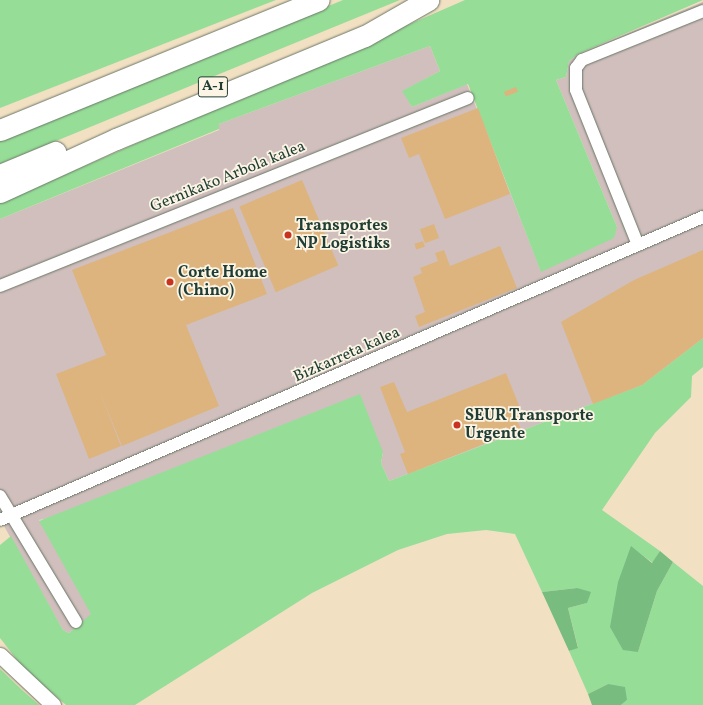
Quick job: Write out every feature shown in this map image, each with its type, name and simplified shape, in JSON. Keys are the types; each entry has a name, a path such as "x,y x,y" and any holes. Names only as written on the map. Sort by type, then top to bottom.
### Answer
{"highway":[{"name":"A-1","path":"0,130 319,0"},
{"name":"A-1","path":"0,175 427,0"},
{"path":"0,192 116,139 365,36 427,0"}],"street":[{"path":"638,245 576,90 576,68 582,60 703,11"},
{"name":"Gernikako Arbola kalea","path":"0,286 468,98"},
{"name":"Bizkarreta kalea","path":"4,519 703,217"},
{"path":"0,496 4,519 76,622"},
{"path":"0,655 53,705"}],"shaded area":[{"path":"703,2 703,338 642,385 389,481 381,463 383,452 39,520 92,614 69,633 63,630 0,519 0,219 219,130 219,124 430,46 440,71 403,91 412,107 467,84 541,271 617,227 556,80 566,77 569,61 578,54"}],"green space":[{"path":"0,0 276,0 0,108"},
{"path":"343,0 400,0 0,164 0,141"},
{"path":"465,0 703,0 578,54 569,61 566,77 556,80 617,227 614,238 541,272 468,84 412,107 402,91 440,71 430,46 219,124 219,129 0,219 0,203"},
{"path":"703,338 703,367 692,376 691,397 655,433 602,510 660,551 653,563 631,547 638,652 657,591 673,562 703,586 703,705 621,705 627,700 608,684 588,694 569,651 578,647 568,608 587,603 577,588 542,592 515,534 486,530 447,534 398,550 312,593 135,705 66,705 25,670 0,638 0,545 11,536 63,630 69,633 91,614 39,521 360,394 383,452 381,463 389,481 642,385"},
{"path":"631,546 652,563 660,551 673,562 657,591 638,652 623,650 610,627 618,582"},
{"path":"577,588 591,592 587,603 568,608 578,648 569,651 542,592"},
{"path":"0,669 22,690 39,705 0,705"},
{"path":"608,684 625,687 627,700 621,705 592,705 588,694"}],"building":[{"path":"516,87 518,92 506,97 504,92"},
{"path":"478,108 510,194 445,219 419,154 409,158 401,138"},
{"name":"Transportes NP Logistiks","path":"302,180 338,266 276,292 239,207"},
{"path":"233,208 267,294 186,325 219,406 122,446 98,388 121,446 89,459 56,374 106,355 72,270"},
{"path":"434,224 439,238 425,243 420,229"},
{"path":"423,241 425,247 416,249 414,244"},
{"path":"500,246 517,288 419,327 415,316 425,312 413,277 422,273 420,268 438,261 435,253 444,250 450,266"},
{"path":"703,250 703,338 642,385 593,404 561,322 634,280"},
{"name":"SEUR Transporte Urgente","path":"506,373 524,418 517,421 521,429 408,474 400,454 405,452 380,387 394,382 407,412"}],"place":[{"name":"Transportes NP Logistiks","path":"288,235"},
{"name":"Corte Home (Chino)","path":"170,282"},
{"name":"SEUR Transporte Urgente","path":"457,425"}]}
